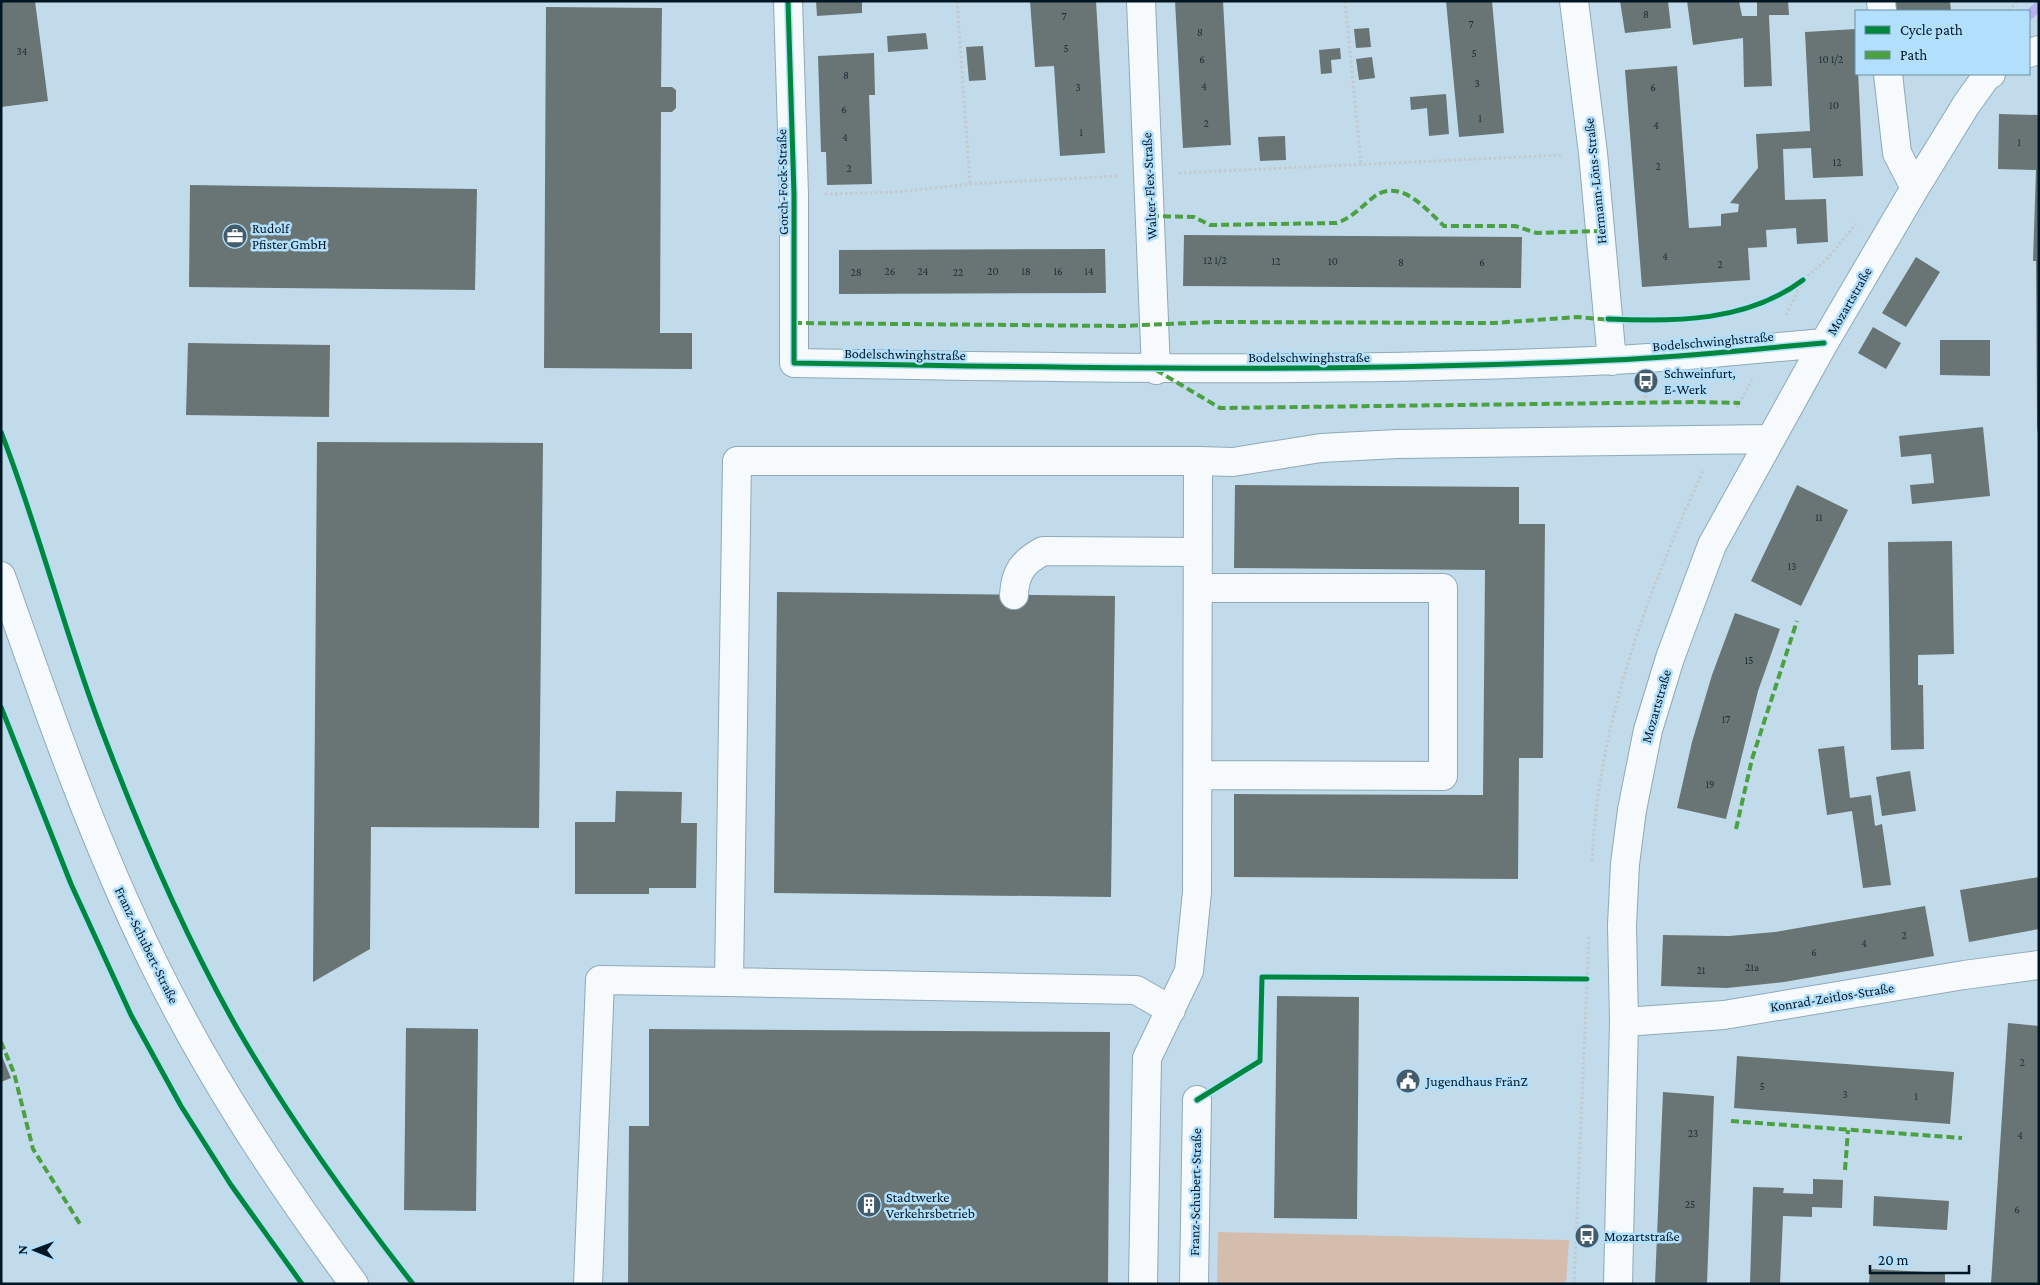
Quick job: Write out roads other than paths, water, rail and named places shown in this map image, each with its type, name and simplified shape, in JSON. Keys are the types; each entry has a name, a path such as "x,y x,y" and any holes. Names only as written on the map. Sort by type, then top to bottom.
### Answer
{"street":[{"name":"Gorch-Fock-Straße","path":"788,1 794,195 794,363"},
{"name":"Walter-Flex-Straße","path":"1141,1 1156,370"},
{"name":"Hermann-Löns-Straße","path":"1574,1 1593,153 1612,360"},
{"path":"1888,75 1897,153 1915,188"},
{"name":"Mozartstraße","path":"1618,1284 1624,1022 1622,925 1625,864 1632,810 1648,730 1670,658 1712,545 1824,343 1915,188 1966,105 1989,75"},
{"name":"Bodelschwinghstraße","path":"794,363 1156,370 1390,368 1706,355 1824,343"},
{"path":"729,982 737,461 1233,462 1321,448 1397,444 1770,440"},
{"path":"1143,1284 1147,1058 1189,971 1197,892 1198,461"},
{"path":"1014,594 1018,572 1028,559 1043,551 1198,552"},
{"name":"Franz-Schubert-Straße","path":"1,576 85,807 153,962 237,1115 303,1214 354,1284"},
{"path":"1198,588 1442,588 1442,776 1198,775"},
{"name":"Konrad-Zeitlos-Straße","path":"1624,1022 1724,1015 1955,976 2039,965"},
{"path":"588,1284 600,980 1136,990 1171,1010"},
{"name":"Franz-Schubert-Straße","path":"1194,1284 1196,1100"}],"waterway":[{"path":"2030,14 2039,6"}],"place":[{"name":"Rudolf Pfister GmbH","path":"235,236"},
{"name":"Schweinfurt, E-Werk","path":"1646,381"},
{"name":"Jugendhaus FränZ","path":"1408,1081"},
{"name":"Stadtwerke Verkehrsbetrieb","path":"869,1205"},
{"name":"Mozartstraße","path":"1587,1236"}]}
